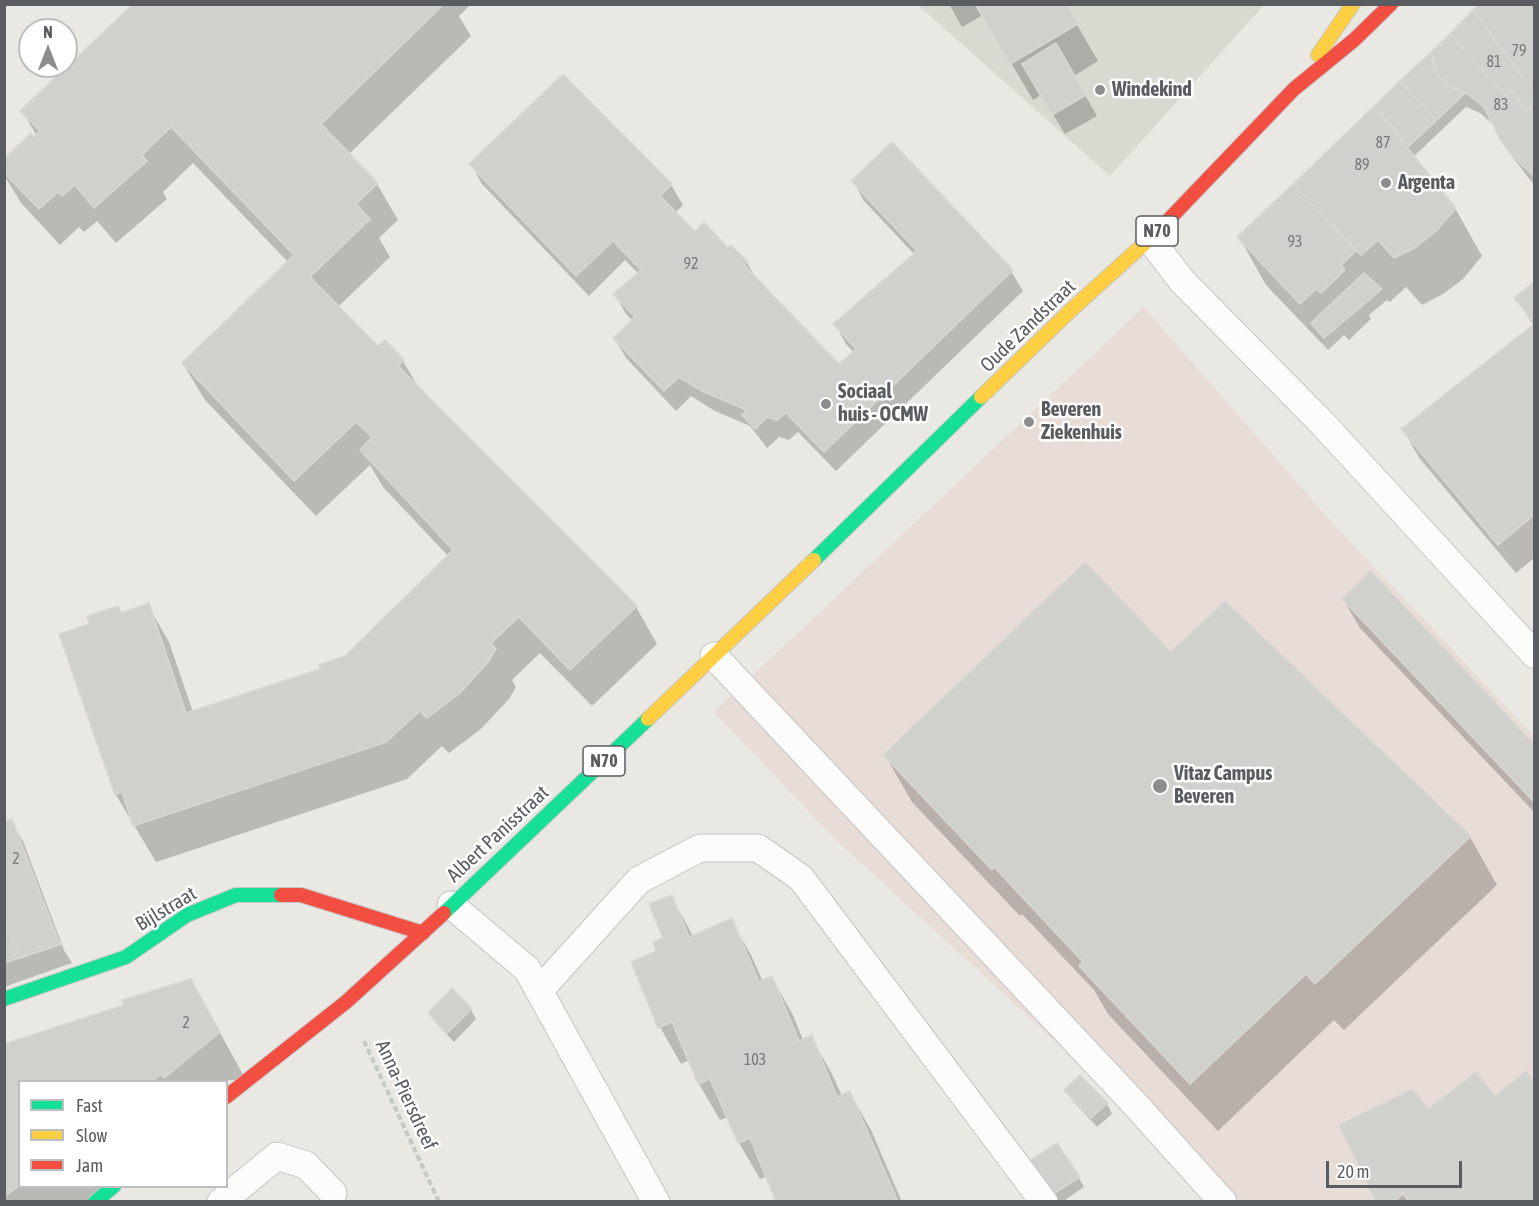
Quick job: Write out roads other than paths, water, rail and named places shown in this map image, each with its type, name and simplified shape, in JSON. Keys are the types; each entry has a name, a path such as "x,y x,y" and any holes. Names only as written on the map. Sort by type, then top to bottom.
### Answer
{"main road":[{"name":"Oude Zandstraat","path":"1294,89 1353,4"},
{"name":"Oude Zandstraat","path":"785,588 1071,310 1150,239 1294,89 1354,40 1391,4"},
{"name":"Albert Panisstraat","path":"228,1095 346,1002 423,933 785,588"},
{"name":"Bijlstraat","path":"4,999 126,957 187,915 236,895 301,895 423,933"},
{"path":"95,1202 112,1188"}],"lane":[{"path":"1150,239 1182,281 1323,424 1534,654"},
{"path":"714,656 1125,1093 1223,1202"},
{"path":"539,991 639,880 700,848 758,848 801,878 1044,1202"},
{"path":"452,905 527,969 656,1202"},
{"path":"221,1202 277,1156 306,1165 333,1193"}],"place":[{"name":"Windekind","path":"1100,90"},
{"name":"Argenta","path":"1386,183"},
{"name":"Sociaal huis - OCMW","path":"826,404"},
{"name":"Beveren Ziekenhuis","path":"1029,422"},
{"name":"Vitaz Campus Beveren","path":"1160,786"}]}
